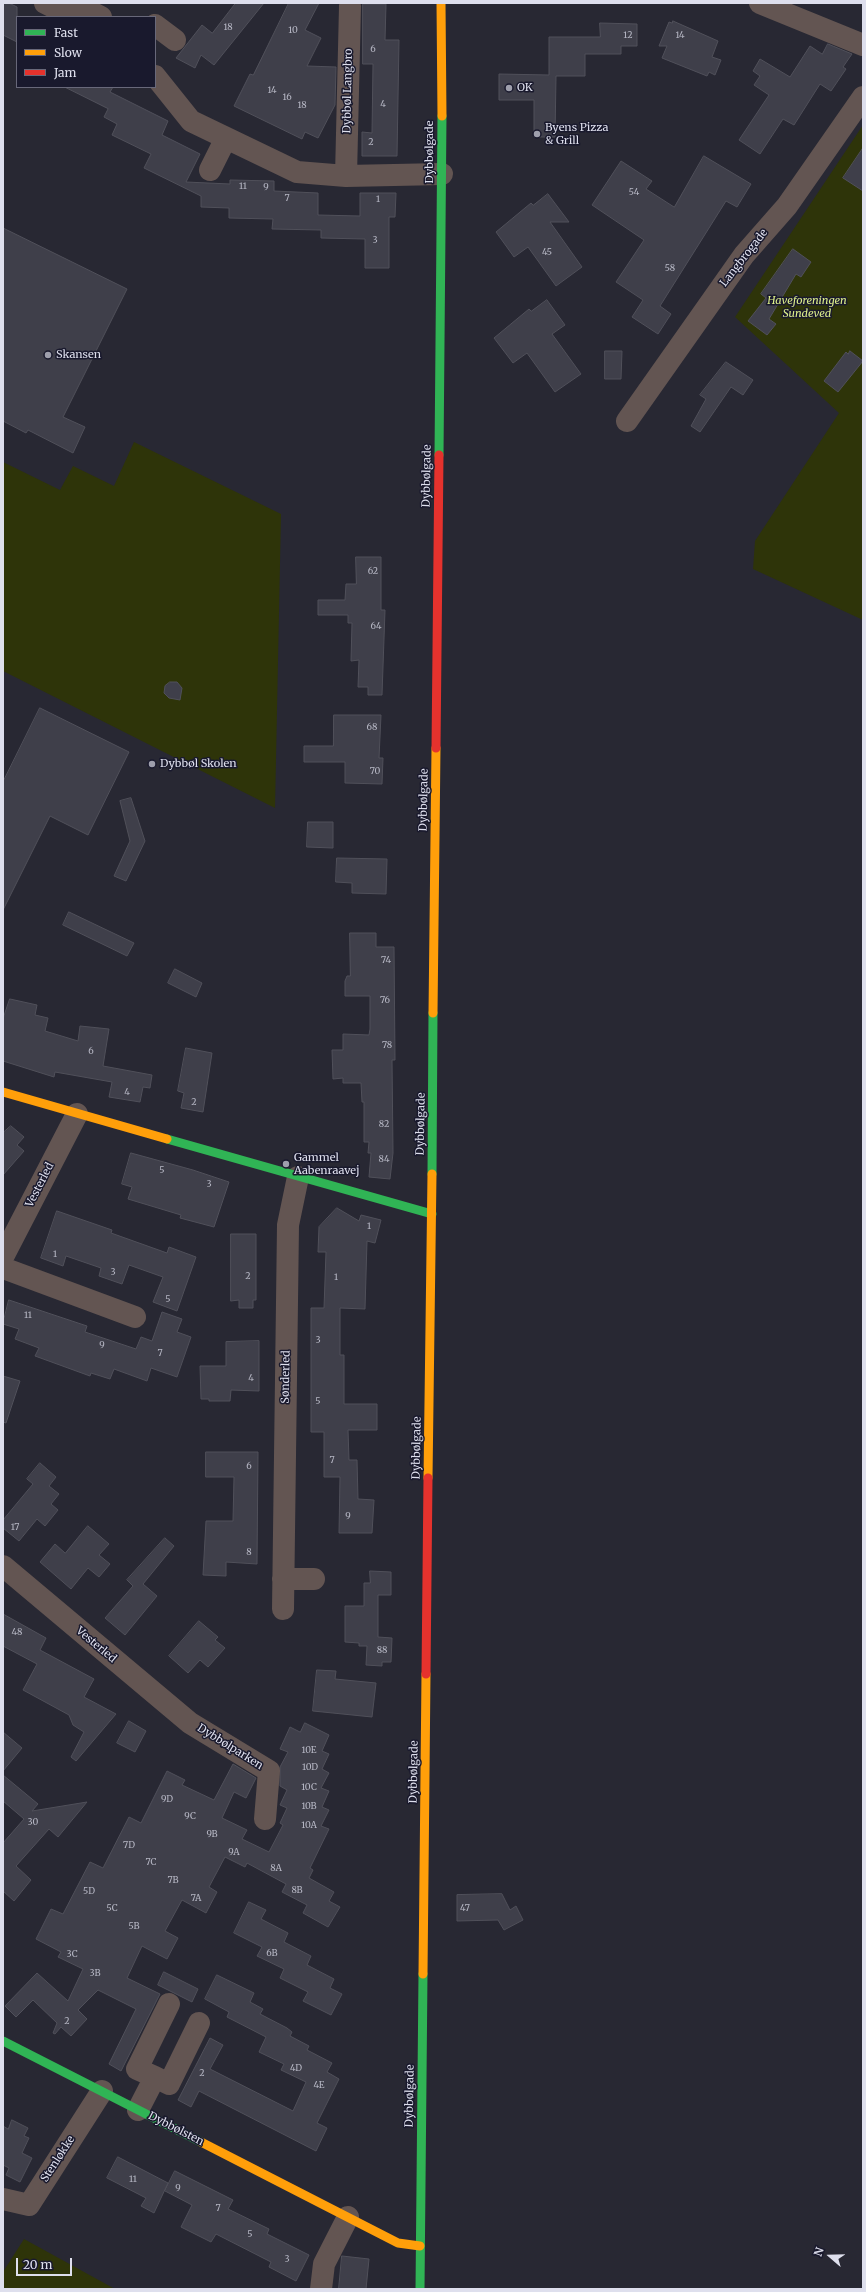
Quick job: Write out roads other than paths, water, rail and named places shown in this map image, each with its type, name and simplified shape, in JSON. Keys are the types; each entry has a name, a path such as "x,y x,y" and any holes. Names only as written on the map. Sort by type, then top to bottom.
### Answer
{"street":[{"path":"45,3 71,16"},
{"path":"74,3 99,16"},
{"name":"Dybbølgade","path":"420,2289 442,174 441,3"},
{"path":"760,3 863,45"},
{"name":"Dybbøl Langbro","path":"346,176 350,6"},
{"path":"156,26 174,40"},
{"path":"156,77 191,121 297,172 346,176 442,174"},
{"name":"Langbrogade","path":"627,421 744,255 787,206 863,97"},
{"path":"210,170 226,138"},
{"path":"3,1092 416,1211 432,1214"},
{"name":"Vesterled","path":"3,1257 77,1114"},
{"name":"Sønderled","path":"283,1609 288,1225 298,1177"},
{"path":"3,1268 135,1317"},
{"name":"Vesterled","path":"3,1566 190,1723"},
{"path":"283,1578 314,1579"},
{"name":"Dybbølparken","path":"190,1723 269,1771 264,1819"},
{"path":"169,2004 137,2069 169,2084 199,2023"},
{"name":"Dybbølsten","path":"3,2041 398,2243 420,2246"},
{"path":"138,2110 154,2077"},
{"name":"Stenløkke","path":"3,2199 29,2205 102,2091"},
{"path":"321,2289 324,2264 348,2217"}],"place":[{"name":"OK","path":"509,88"},
{"name":"Byens Pizza & Grill","path":"537,134"},
{"name":"Skansen","path":"48,355"},
{"name":"Dybbøl Skolen","path":"152,764"},
{"name":"Gammel Aabenraavej","path":"286,1164"}],"park label":[{"name":"Haveforeningen Sundeved","path":"807,307"}]}
